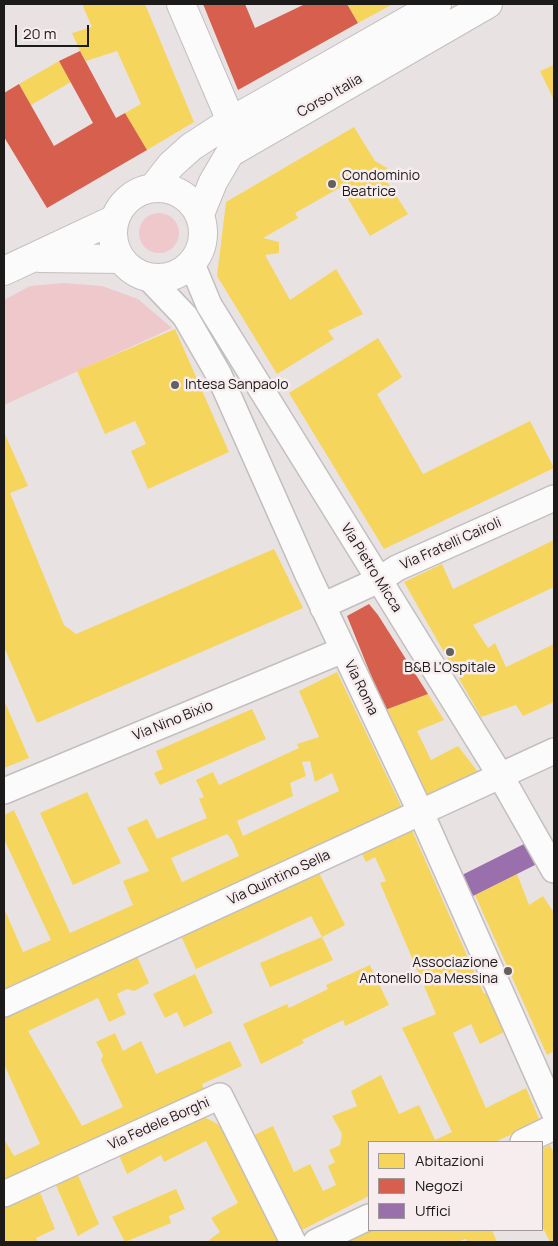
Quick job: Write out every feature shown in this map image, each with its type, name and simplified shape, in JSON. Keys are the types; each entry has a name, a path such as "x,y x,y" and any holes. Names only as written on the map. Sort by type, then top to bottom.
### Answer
{"street":[{"path":"181,4 231,122"},
{"name":"Corso Italia","path":"153,188 190,147 438,4"},
{"name":"Corso Italia","path":"200,214 213,182 230,153 488,4"},
{"path":"153,188 167,188 181,193 192,202 200,214 204,240 200,253 192,264 182,271 172,276 148,277 128,267 121,259 115,246 113,232 115,219 121,207 141,191 153,188"},
{"path":"4,271 115,219"},
{"path":"33,258 121,259"},
{"name":"Via Pietro Micca","path":"192,264 209,305 500,775 554,870"},
{"name":"Via Roma","path":"148,277 185,316 219,375 323,608 421,813 554,1112"},
{"name":"Via Fratelli Cairoli","path":"323,608 333,601 379,580 397,568 554,498"},
{"name":"Via Nino Bixio","path":"4,791 343,650"},
{"name":"Via Quintino Sella","path":"4,1004 554,750"},
{"name":"Via Fedele Borghi","path":"4,1194 220,1096 292,1242"},
{"path":"525,1141 554,1127"},
{"path":"316,1242 368,1217"}],"shaded area":[{"path":"163,213 170,216 176,222 179,233 178,241 170,250 163,253 155,253 148,250 140,241 139,229 142,222 151,214"},
{"path":"64,283 102,286 138,299 172,328 4,405 4,300 30,286"}],"building: Abitazioni":[{"path":"82,4 145,4 194,122 147,150 125,113 141,104 117,51 86,61 80,51 72,33 92,27"},
{"path":"347,4 393,4 358,23"},
{"path":"59,61 71,82 31,105 19,84"},
{"path":"554,65 554,100 540,71"},
{"path":"354,127 375,161 387,168 386,180 408,214 370,236 341,187 295,213 298,218 263,238 279,242 279,253 265,255 290,300 336,269 363,314 328,331 334,339 277,374 217,276 226,202"},
{"path":"175,329 229,452 148,489 131,451 146,444 135,421 105,434 77,371"},
{"path":"378,338 402,377 377,394 423,474 530,421 554,468 384,549 289,393"},
{"path":"4,432 28,486 10,493 64,625 76,634 274,549 303,608 37,723 4,647"},
{"path":"554,540 554,587 473,625 488,648 495,643 506,667 554,644 554,702 523,716 516,705 481,717 404,582 442,564 453,589"},
{"path":"337,672 405,814 4,996 4,908 23,952 51,940 4,839 4,815 14,810 70,933 133,905 123,881 149,871 127,828 147,819 157,839 207,818 199,799 204,797 196,780 213,772 219,785 299,748 297,744 319,737 299,691","holes":["310,761 315,782 332,773 339,791 243,836 237,821 293,796 290,783 306,776 302,762","227,834 232,840 239,856 182,882 171,858"]},
{"path":"428,694 444,720 417,731 431,760 458,746 481,776 424,801 385,710"},
{"path":"4,700 29,758 4,768"},
{"path":"252,709 266,739 160,785 154,773 163,769 156,751"},
{"path":"87,792 121,863 73,885 40,813"},
{"path":"411,828 484,994 488,992 504,1032 480,1044 471,1024 453,1033 486,1108 526,1088 540,1121 497,1141 368,1141 368,1197 296,1233 248,1138 273,1126 294,1172 310,1164 323,1191 336,1185 328,1166 335,1162 329,1150 340,1145 342,1134 332,1116 357,1106 351,1091 381,1075 399,1114 419,1105 435,1140 452,1132 402,1028 436,1014 380,883 386,881 375,857 366,862 360,850"},
{"path":"319,873 345,925 322,937 311,916 196,969 181,936"},
{"path":"517,874 529,905 543,896 554,913 554,1051 547,1055 475,895"},
{"path":"322,937 333,960 270,987 260,963"},
{"path":"136,954 149,983 134,991 127,989 117,994 126,1014 109,1022 98,998 28,1031 82,1126 123,1107 101,1060 103,1055 96,1042 115,1033 123,1051 141,1041 156,1074 230,1041 242,1066 202,1084 207,1096 4,1183 4,1139 14,1156 40,1144 4,1064 4,1014"},
{"path":"370,965 389,1005 345,1026 343,1020 302,1040 304,1043 261,1064 243,1024 287,1004 289,1008 328,989 326,985"},
{"path":"195,974 213,1013 184,1027 177,1012 165,1018 153,994"},
{"path":"204,1117 218,1124 229,1137 281,1241 210,1242 209,1240 220,1232 211,1218 238,1203 206,1141 164,1162 161,1155 127,1174 119,1155"},
{"path":"550,1145 554,1154 554,1242 550,1242 543,1228 543,1148"},
{"path":"77,1173 99,1224 78,1236 55,1183"},
{"path":"176,1189 185,1209 169,1216 171,1223 125,1242 112,1217"},
{"path":"39,1190 55,1229 36,1238 38,1242 4,1242 4,1204"},
{"path":"369,1231 492,1231 497,1242 468,1242 466,1239 457,1242 345,1242"}],"building: Negozi":[{"path":"203,4 245,4 255,28 303,4 347,4 358,23 238,90"},
{"path":"80,51 116,118 125,113 147,150 47,208 4,137 4,93 19,84 54,146 93,123 59,61"},
{"path":"369,604 428,694 385,710 347,616"}],"building: Uffici":[{"path":"524,844 535,865 469,898 458,877"}],"place":[{"name":"Condominio Beatrice","path":"332,184"},
{"name":"Intesa Sanpaolo","path":"175,385"},
{"name":"B&B L'Ospitale","path":"450,652"},
{"name":"Associazione Antonello Da Messina","path":"508,971"}]}
